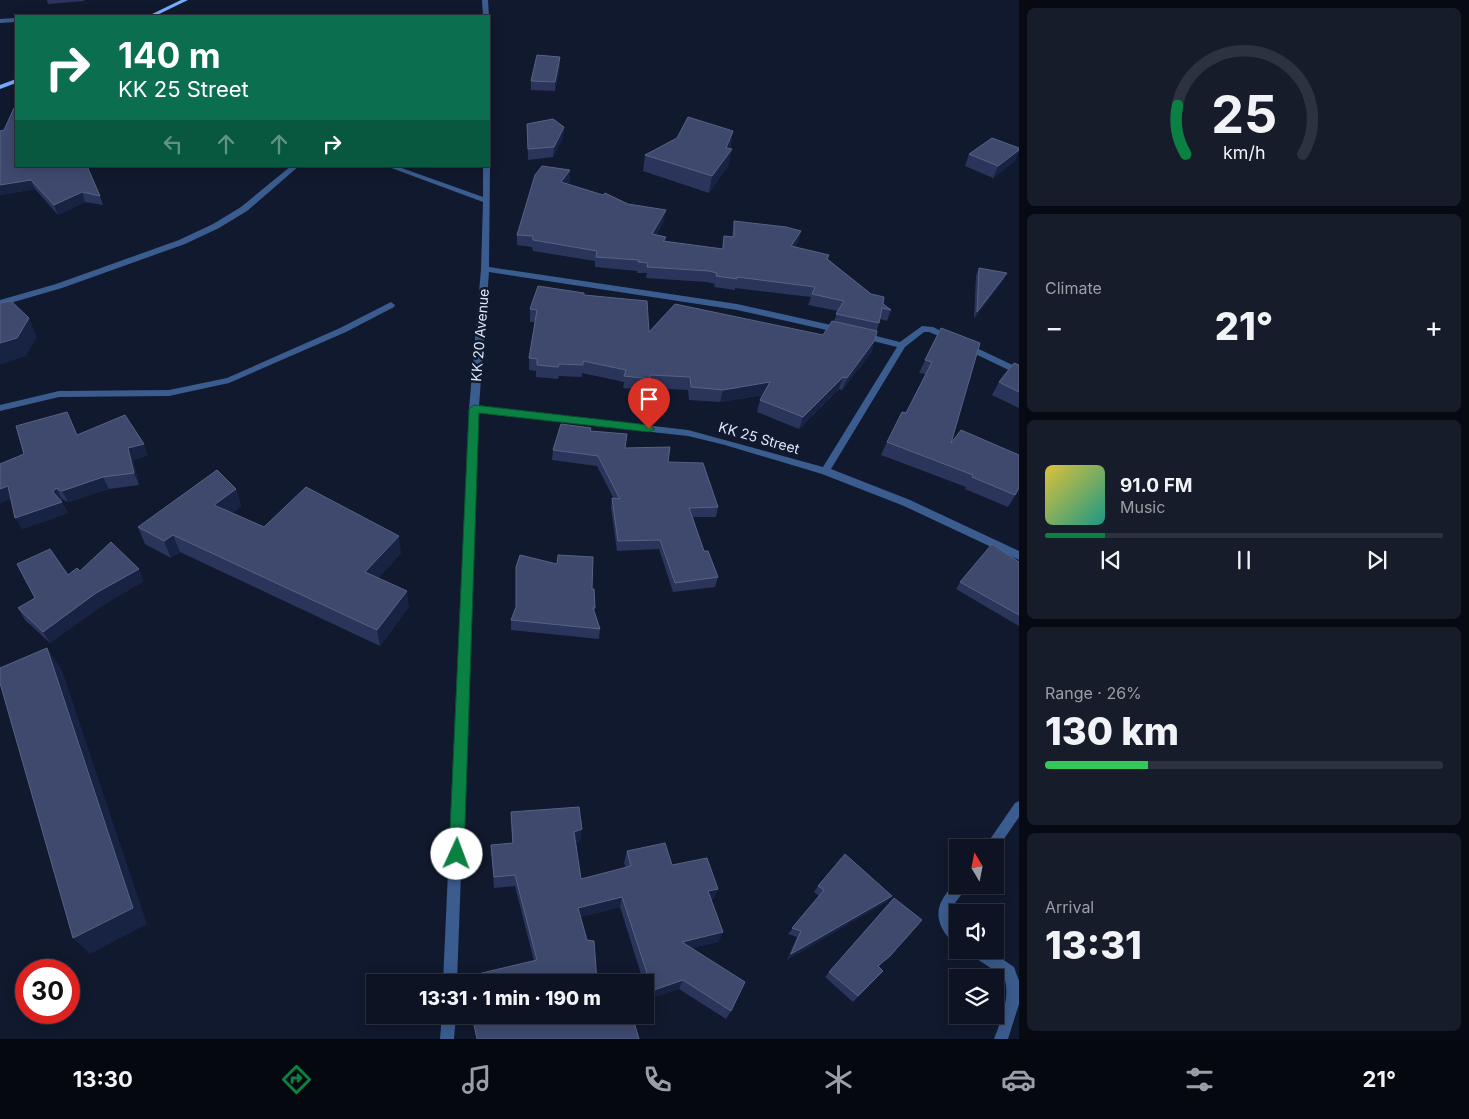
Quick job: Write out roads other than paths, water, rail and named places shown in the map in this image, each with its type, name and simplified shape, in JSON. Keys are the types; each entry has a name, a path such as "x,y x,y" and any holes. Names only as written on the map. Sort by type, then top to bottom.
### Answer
{"main road":[{"path":"153,15 185,0"},
{"path":"0,88 15,81"}],"street":[{"path":"485,0 486,15"},
{"path":"0,21 15,20"},
{"path":"0,302 59,286 182,242 216,226 244,209 295,167"},
{"path":"392,167 486,201"},
{"name":"KK 20 Avenue","path":"450,974 474,409 485,269 486,167"},
{"path":"485,269 738,307 846,331"},
{"path":"0,408 59,394 169,393 229,380 343,330 391,305"},
{"path":"825,471 902,345 922,329 930,329 1019,372"},
{"path":"855,334 902,345"},
{"name":"KK 25 Street","path":"474,409 688,433 825,471 907,503 1019,556"},
{"path":"996,839 1019,807"},
{"path":"949,927 945,918 946,905 955,894"},
{"path":"990,959 1010,972 1017,990 1016,1002 1001,1039"},
{"path":"447,1039 448,1024"}]}
